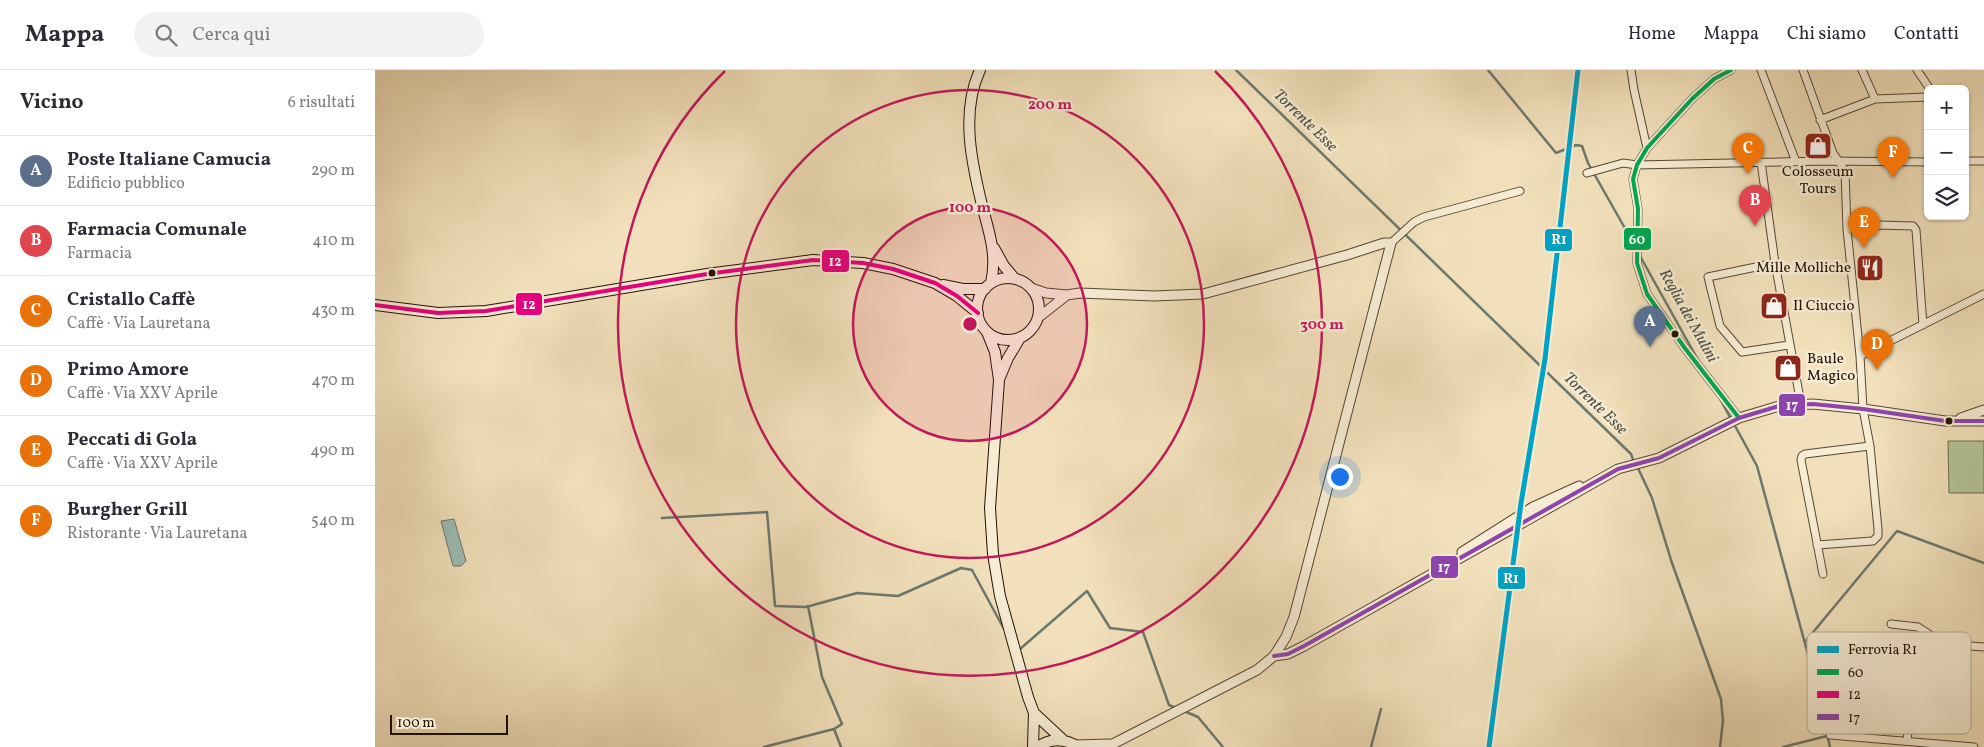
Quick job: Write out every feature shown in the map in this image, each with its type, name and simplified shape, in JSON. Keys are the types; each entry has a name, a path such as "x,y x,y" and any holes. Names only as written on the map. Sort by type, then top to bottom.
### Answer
{"main road":[{"path":"980,70 969,111 970,144 995,267 988,286 978,302 978,313 982,325 995,352 999,380 990,508 993,554 1000,596 1034,713 1033,747"},
{"path":"987,332 1000,339 1013,340 1020,338 1034,328 1039,317 1039,304 1031,288 1015,279 1004,266 992,245"},
{"path":"375,304 437,313 486,311 707,274 813,260 869,264 963,289 988,286 1002,279 1015,279"},
{"path":"935,283 957,296 978,313"},
{"path":"999,380 1008,358 1020,338"},
{"path":"1034,713 1063,740 1077,746"},
{"path":"1038,747 1046,742 1063,740"}],"street":[{"path":"1631,70 1647,148"},
{"path":"1731,70 1714,79 1691,99 1647,148 1637,165 1633,179 1638,209 1637,263 1647,294 1684,347 1739,418"},
{"path":"1761,70 1796,162"},
{"path":"1803,70 1820,120 1845,171 1847,229 1860,356 1863,409 1870,446 1878,536 1873,541 1817,545"},
{"path":"1862,70 1875,99"},
{"path":"1917,70 1927,85"},
{"path":"1820,120 1875,99 1924,97"},
{"path":"1969,161 1984,161"},
{"path":"1761,162 1775,263 1801,404"},
{"path":"1587,173 1623,163 1637,165 1761,162 1924,162"},
{"path":"1077,746 1108,746 1257,670 1274,656 1286,637 1294,617 1394,241 1414,222 1424,217 1520,191"},
{"path":"1847,229 1879,226 1913,226 1916,230 1923,325"},
{"path":"1031,288 1046,293 1067,295 1080,293 1154,296 1203,294 1394,241"},
{"path":"1775,263 1708,277 1720,326 1742,352 1789,345"},
{"path":"1860,356 1984,294"},
{"path":"1039,317 1067,295"},
{"path":"1274,656 1288,654 1304,646 1441,569 1471,545 1533,507 1565,491 1600,479 1618,469 1659,458 1739,418 1779,406 1813,404 1945,421 1984,421"},
{"path":"1945,421 1970,416 1984,410"},
{"path":"1823,574 1801,460 1802,456 1805,454 1870,446"},
{"path":"1891,624 1918,627 1926,632"},
{"path":"1286,637 1304,646"},
{"path":"1971,646 1984,647"},
{"path":"1830,734 1974,747"},
{"path":"1907,741 1908,734"}],"green space":[{"path":"1948,441 1984,441 1984,493 1949,493"}],"water":[{"path":"454,519 466,561 461,566 453,566 441,521"}],"waterway":[{"name":"Torrente Esse","path":"1236,70 1631,454 1634,462"},
{"name":"Reglia dei Mulini","path":"1488,70 1556,153 1576,145 1582,146 1588,163 1635,246"},
{"name":"Reglia dei Mulini","path":"1640,256 1698,360"},
{"name":"Reglia dei Mulini","path":"1718,395 1731,419"},
{"name":"Reglia dei Mulini","path":"1734,424 1757,466 1807,651"},
{"name":"Torrente Esse","path":"1637,466 1652,498 1672,563 1721,699 1723,721 1720,747"},
{"path":"662,518 767,512 775,606 806,607 857,593 898,596 961,568 972,570 1004,629"},
{"path":"1813,632 1897,531 1984,563"},
{"path":"1017,647 1020,649 1087,591 1110,628 1143,632 1169,705 1176,708"},
{"path":"764,747 834,729 842,724 822,677 808,606"},
{"path":"1371,747 1381,709"},
{"path":"1184,711 1198,717 1223,747"},
{"path":"834,729 841,747"},
{"name":"Reglia dei Mulini","path":"1827,734 1830,747"},
{"path":"1783,747 1827,736"}],"rail line":[{"name":"R1","path":"1489,747 1521,503 1545,359 1578,70"}],"transit line":[{"name":"60","path":"1731,70 1714,79 1692,99 1647,148 1637,165 1633,179 1638,209 1637,263 1647,294 1684,347 1739,418"},
{"name":"12","path":"375,305 438,313 486,311 707,274 813,260 863,263 893,269 935,283 957,296 978,313"},
{"name":"17","path":"1274,656 1288,654 1304,646 1618,469 1659,458 1739,418 1779,406 1813,404 1945,421 1984,421"}],"place":[{"name":"Colosseum Tours","path":"1818,146"},
{"name":"Cristallo Caffè","path":"1748,174"},
{"name":"Burgher Grill","path":"1893,178"},
{"name":"Farmacia Comunale","path":"1755,226"},
{"name":"Peccati di Gola","path":"1864,248"},
{"name":"Mille Molliche","path":"1870,268"},
{"name":"Il Ciuccio","path":"1774,306"},
{"name":"Poste Italiane Camucia","path":"1650,347"},
{"name":"Baule Magico","path":"1788,368"},
{"name":"Primo Amore","path":"1877,370"}]}
